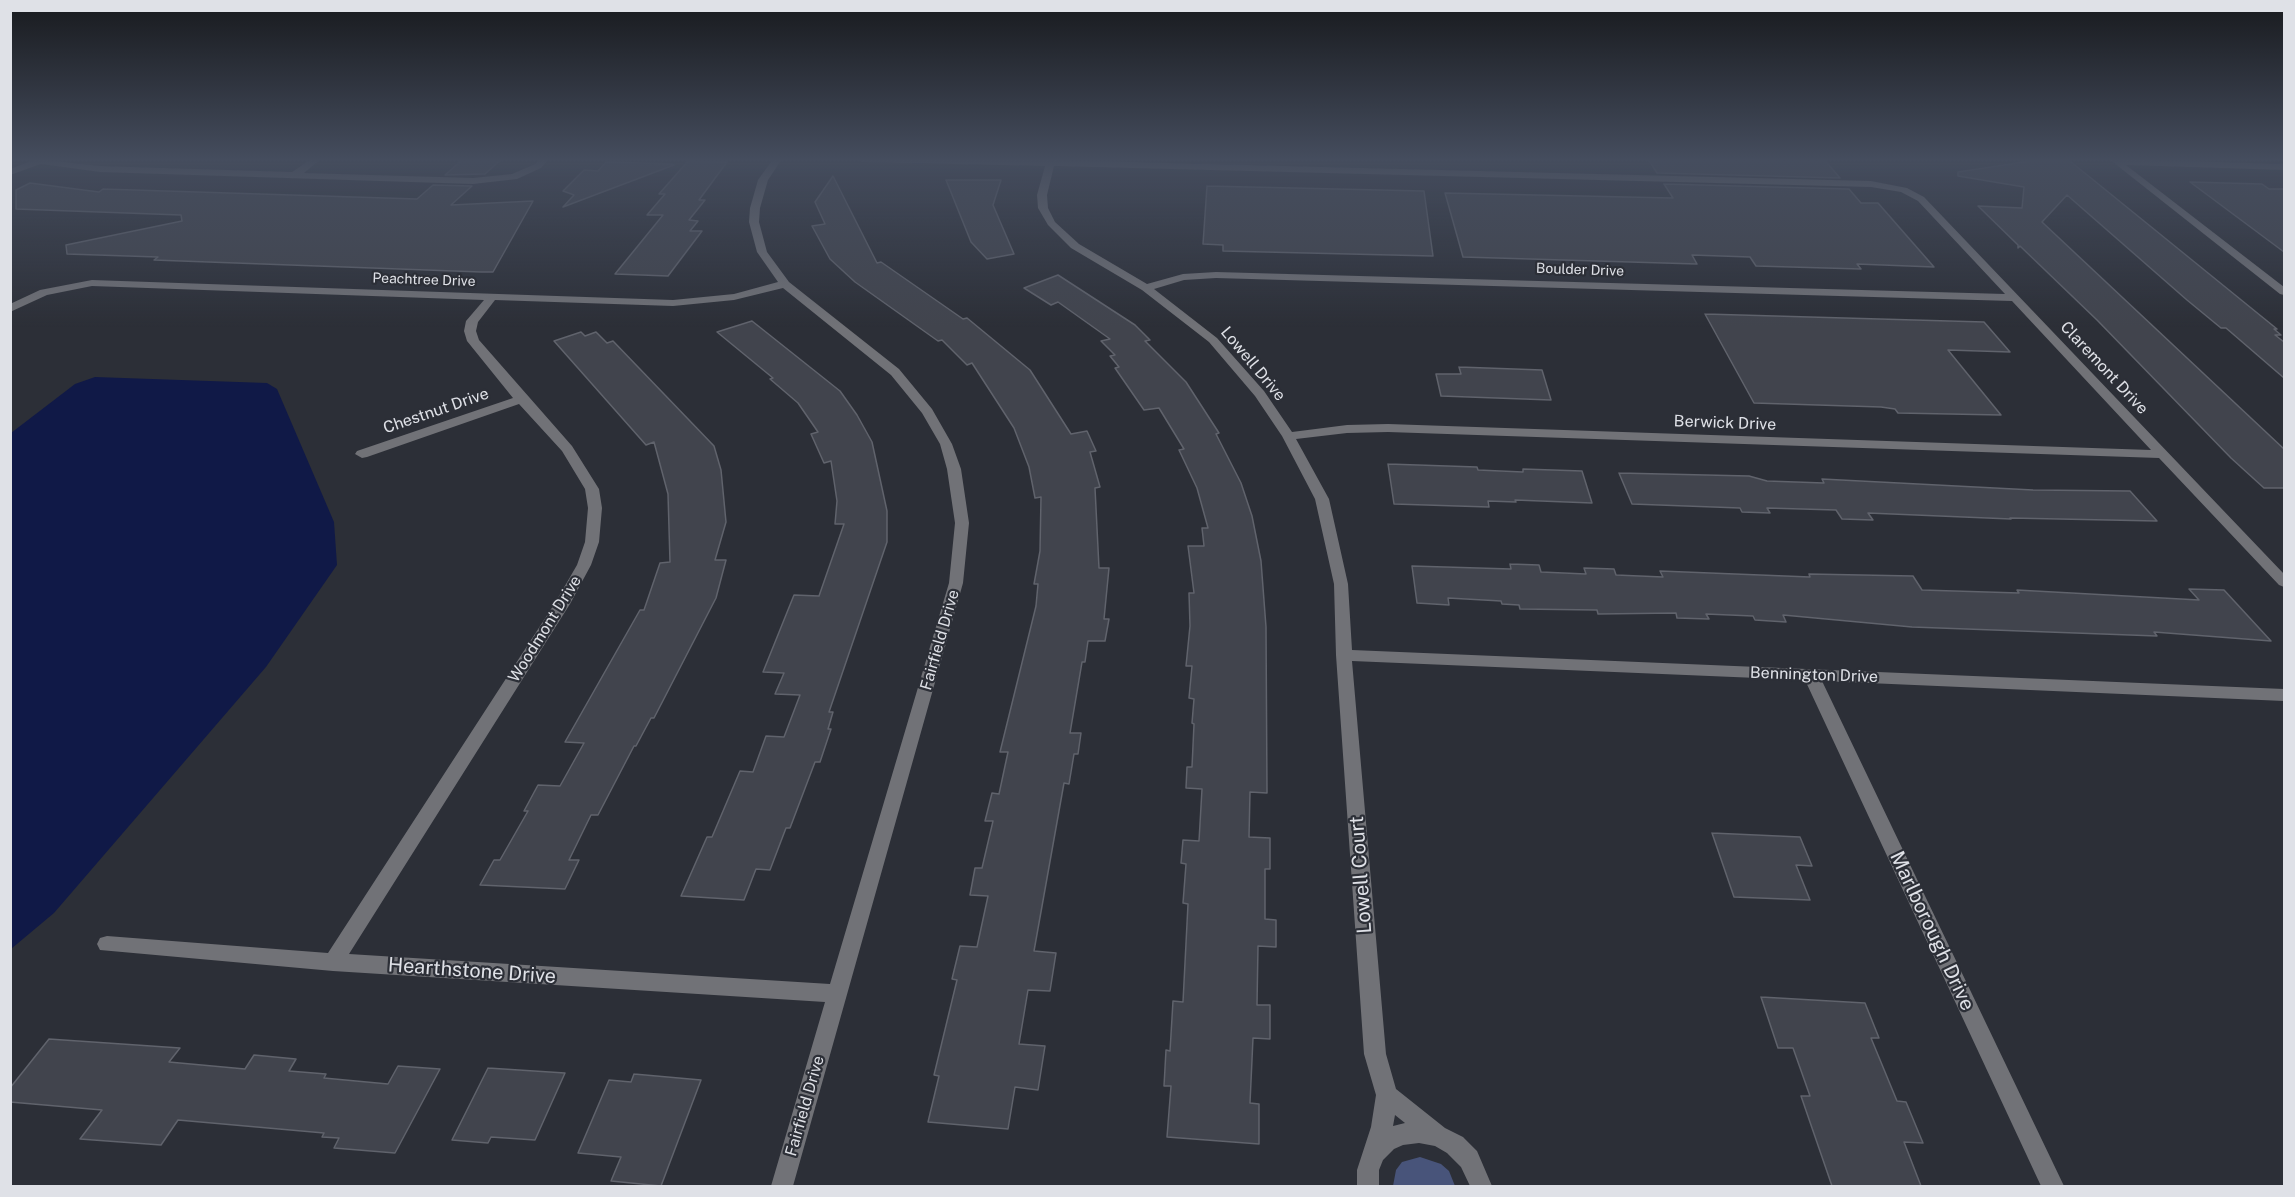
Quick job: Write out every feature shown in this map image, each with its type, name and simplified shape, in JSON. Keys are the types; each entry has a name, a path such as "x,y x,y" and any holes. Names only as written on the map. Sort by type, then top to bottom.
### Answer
{"street":[{"name":"Fairfield Drive","path":"756,215 754,222 762,252 785,284 805,303 895,372 928,412 946,444 954,469 962,523 956,583 782,1186"},
{"name":"Lowell Drive","path":"1047,215 1051,223 1076,246 1146,288 1213,340 1260,394 1288,436 1322,500 1341,584 1344,655"},
{"name":"Claremont Drive","path":"1936,215 2284,582"},
{"path":"2184,215 2284,292"},
{"name":"Boulder Drive","path":"1146,288 1183,277 1216,275 2015,298"},
{"name":"Peachtree Drive","path":"10,309 32,296 60,287 92,283 700,303 785,284"},
{"name":"Woodmont Drive","path":"333,962 562,604 584,565 592,542 595,508 592,489 567,449 521,399 473,341 470,331 472,321 492,297"},
{"name":"Chestnut Drive","path":"362,454 521,399"},
{"name":"Berwick Drive","path":"1288,436 1388,428 2162,454"},
{"name":"Bennington Drive","path":"1344,655 2284,694"},
{"name":"Lowell Court","path":"1344,655 1375,1054 1387,1095 1382,1127 1368,1170 1368,1186"},
{"name":"Marlborough Drive","path":"1811,675 2053,1186"},
{"name":"Hearthstone Drive","path":"106,944 333,962 837,994"},
{"path":"1387,1095 1415,1118 1455,1145 1469,1159 1481,1186"},
{"path":"1374,1153 1386,1141 1401,1134 1419,1132 1438,1136 1455,1145"}],"shaded area":[{"path":"95,377 267,383 277,389 334,522 337,565 266,667 54,913 11,949 11,433 75,384"},
{"path":"1420,1157 1441,1164 1449,1171 1455,1186 1393,1186 1396,1170 1402,1162"}],"building":[{"path":"177,215 525,215 493,272 154,260 158,257 67,254 66,245 182,221 181,215"},
{"path":"647,215 693,215 689,220 698,221 690,231 702,231 668,276 615,274 663,215"},
{"path":"821,215 853,215 877,263 881,262 963,319 967,318 1030,370 1071,434 1087,431 1096,451 1090,452 1100,487 1095,488 1099,568 1109,568 1104,619 1109,619 1105,641 1088,641 1085,662 1082,662 1070,733 1081,733 1078,754 1074,754 1069,784 1064,783 1034,951 1056,953 1050,991 1028,990 1019,1044 1045,1046 1038,1090 1015,1087 1008,1129 928,1122 939,1076 934,1075 957,980 952,979 960,946 977,947 988,896 970,895 975,868 982,868 993,821 985,821 992,793 999,794 1008,752 1000,752 1036,606 1038,584 1034,584 1040,551 1041,497 1035,498 1029,467 1014,428 972,363 967,365 942,340 938,341 855,282 830,259 812,226 825,224"},
{"path":"960,215 997,215 1014,254 987,259 971,242"},
{"path":"1205,215 1427,215 1433,256 1223,251 1223,245 1203,244"},
{"path":"1451,215 1888,215 1934,267 1857,264 1861,269 1756,266 1750,257 1692,255 1697,264 1463,257"},
{"path":"1987,215 2049,215 2042,222 2284,449 2284,488 2264,488 2231,458 2097,320 2020,246 2018,248 2018,245"},
{"path":"2090,215 2136,215 2277,329 2274,329 2281,335 2275,335 2284,342 2284,378 2226,328 2221,328"},
{"path":"2234,215 2284,215 2284,252"},
{"path":"1058,275 1135,325 1150,340 1145,341 1186,382 1219,433 1216,434 1241,483 1252,516 1261,561 1266,627 1267,793 1250,792 1249,837 1270,838 1270,869 1265,869 1265,919 1276,920 1276,947 1258,946 1257,1005 1270,1005 1270,1039 1253,1038 1250,1103 1259,1104 1259,1144 1167,1137 1171,1086 1164,1086 1166,1050 1170,1051 1173,1001 1183,1002 1188,904 1183,903 1186,864 1181,863 1183,840 1199,841 1202,789 1186,788 1187,767 1192,767 1194,724 1192,723 1194,699 1189,698 1192,666 1186,666 1190,626 1189,593 1194,593 1188,546 1204,546 1202,528 1208,528 1197,488 1179,450 1184,449 1159,408 1144,410 1115,368 1119,367 1110,356 1115,355 1101,341 1110,339 1058,302 1051,305 1024,288"},
{"path":"1705,314 1984,322 2010,352 1948,350 2001,415 1898,413 1895,409 1881,407 1754,403"},
{"path":"752,321 840,391 857,415 872,442 887,511 887,542 829,712 833,712 828,729 831,729 820,762 815,762 790,828 786,828 770,870 756,869 744,900 681,896 707,837 712,837 740,771 753,772 766,736 784,737 800,695 775,694 784,673 763,672 794,595 819,596 844,524 835,524 837,501 831,461 824,463 811,434 818,432 798,403 770,379 773,378 717,332"},
{"path":"581,332 585,336 596,332 607,343 613,341 714,446 721,470 726,522 715,560 726,560 716,598 654,718 651,718 634,746 598,815 591,815 569,860 579,860 565,889 480,885 494,860 500,860 528,811 524,811 538,785 560,786 584,743 565,742 640,610 644,610 660,563 670,562 668,494 654,442 646,445 554,341"},
{"path":"1459,367 1542,370 1551,400 1441,396 1436,374 1461,374"},
{"path":"1388,464 1477,467 1478,470 1523,472 1523,469 1582,471 1592,503 1488,501 1489,507 1394,504"},
{"path":"1619,473 1749,476 1767,481 1824,483 1822,479 2033,490 2130,491 2157,521 2011,519 1868,513 1873,520 1842,519 1836,510 1767,508 1770,513 1742,512 1740,508 1632,504"},
{"path":"1510,564 1539,565 1541,572 1586,574 1584,568 1614,569 1616,575 1663,577 1660,571 1810,577 1809,574 1913,576 1922,590 2019,593 2017,590 2199,600 2189,589 2224,590 2271,641 2154,632 2157,636 1912,627 1783,615 1786,622 1755,620 1753,616 1706,614 1709,619 1677,618 1676,613 1598,614 1597,610 1520,609 1519,605 1502,604 1501,601 1448,598 1449,605 1417,603 1412,566 1511,569"},
{"path":"1712,833 1800,837 1812,866 1796,865 1810,900 1734,897"},
{"path":"1761,997 1865,1003 1879,1038 1871,1038 1897,1101 1906,1102 1923,1143 1904,1142 1921,1186 1832,1186 1801,1096 1810,1096 1793,1048 1778,1048"},
{"path":"49,1039 180,1048 169,1062 245,1069 254,1055 296,1059 289,1071 326,1074 324,1078 388,1084 398,1066 440,1069 395,1153 334,1148 339,1138 322,1137 324,1133 178,1120 161,1145 80,1139 102,1110 10,1102 10,1088"},
{"path":"488,1068 565,1073 535,1140 491,1137 488,1143 452,1140"},
{"path":"634,1074 701,1080 661,1186 611,1181 621,1157 578,1153 609,1080 631,1082"}]}
